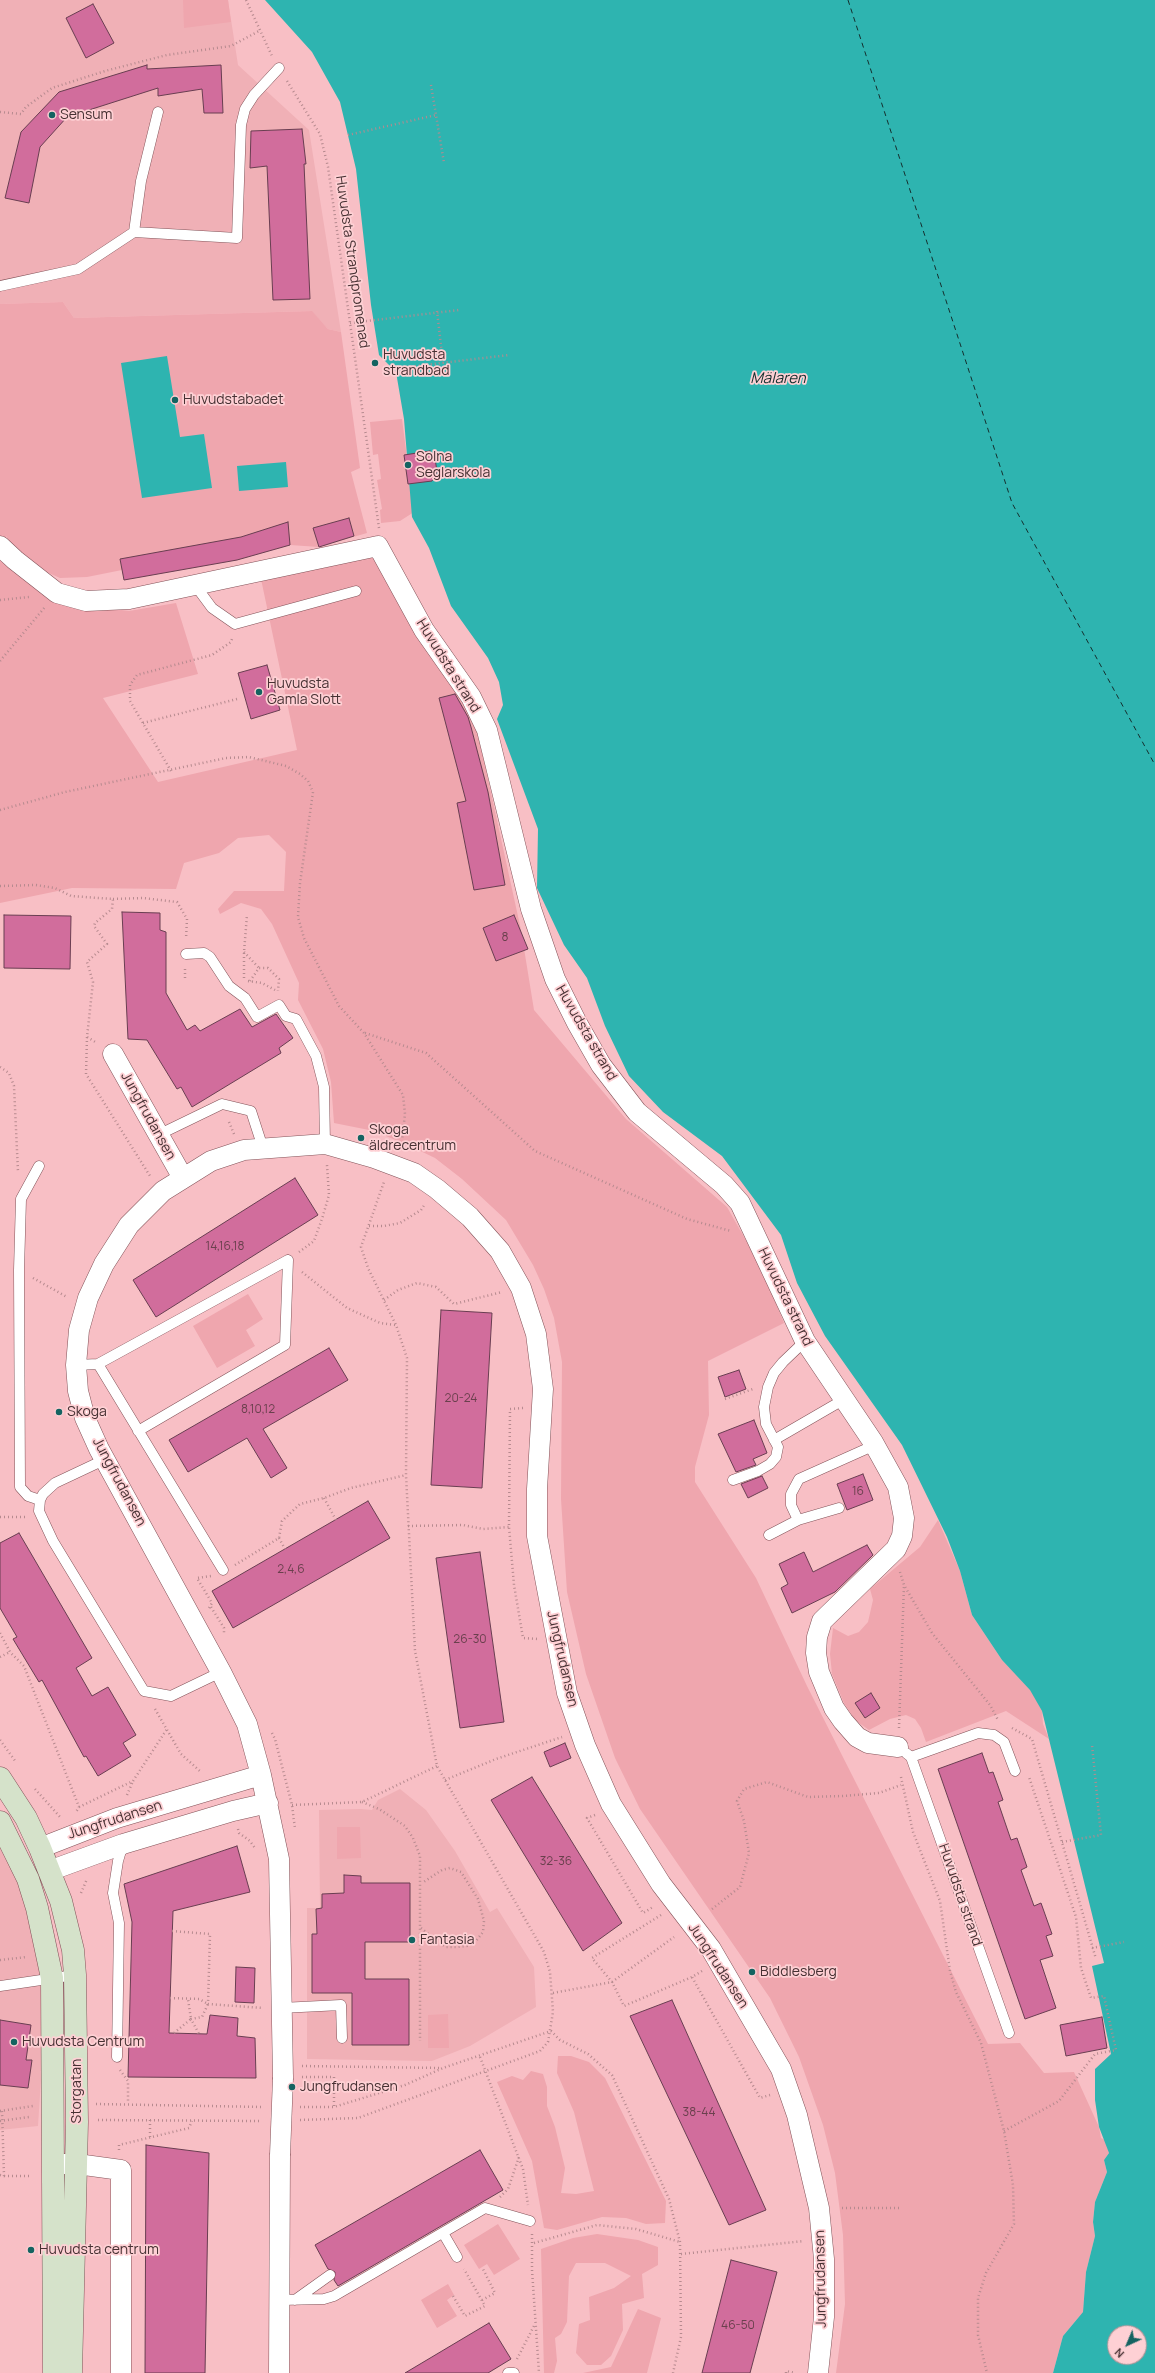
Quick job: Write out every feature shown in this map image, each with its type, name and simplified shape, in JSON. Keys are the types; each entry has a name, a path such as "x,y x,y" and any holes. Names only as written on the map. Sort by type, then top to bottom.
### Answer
{"street":[{"path":"0,546 15,560 57,593 86,601 129,599 378,546"},
{"name":"Huvudsta strand","path":"378,546 424,630 471,697 487,730 531,910 555,979 577,1023 601,1065 637,1112 724,1185 740,1203 804,1341 875,1446 898,1487 904,1518 902,1536 896,1549 884,1562 841,1600 822,1621 817,1637 816,1653 818,1672 834,1708 857,1737 868,1743 904,1752"},
{"name":"Jungfrudansen","path":"113,1054 183,1178"},
{"name":"Jungfrudansen","path":"279,2373 288,2300 280,2155 292,2074 273,2008 279,1859 268,1803 247,1724 222,1672 85,1418 78,1391 76,1365 79,1330 88,1298 104,1264 129,1225 163,1191 210,1161 244,1150 325,1144 374,1158 414,1173 429,1199 470,1217 500,1251 521,1288 536,1334 543,1389 537,1489 538,1536 567,1693 585,1745 611,1804 661,1884 711,1949 781,2069 797,2115 818,2208 824,2259 824,2317 818,2373"},
{"name":"Jungfrudansen","path":"40,1848 117,1818 261,1775"},
{"name":"Storgatan","path":"0,1778 26,1818 40,1848 61,1901 73,1950 75,1974 76,2164 71,2373"},
{"name":"Jungfrudansen","path":"48,1871 123,1844 233,1811 268,1803"},
{"name":"Storgatan","path":"0,1822 28,1879 38,1908 52,1978 54,2078 52,2164 54,2373"},
{"path":"17,1857 40,1848"},
{"path":"28,1879 48,1871"},
{"path":"52,2164 76,2164 121,2170 120,2373"}],"lane":[{"path":"0,286 78,269 134,232 237,238 243,120 245,109 254,95 279,68"},
{"path":"134,232 141,181 158,112"},
{"path":"195,585 212,608 236,624 356,591"},
{"path":"186,954 204,953 210,957 229,986 245,998 257,1017 279,1005 286,1016 296,1019 316,1056 324,1087 325,1144"},
{"path":"158,1135 222,1104 251,1111 263,1148"},
{"path":"39,1166 21,1199 19,1270 20,1487 28,1496 40,1500"},
{"path":"76,1365 98,1364 288,1260"},
{"path":"138,1431 285,1345 288,1260"},
{"path":"733,1480 770,1464 776,1457 778,1447 766,1424 764,1407 770,1383 783,1362 804,1341"},
{"path":"98,1364 223,1570"},
{"path":"774,1440 843,1400"},
{"path":"798,1520 791,1505 791,1494 799,1479 875,1446"},
{"path":"106,1459 55,1483 40,1500 41,1517 53,1541 144,1691 171,1696 222,1672"},
{"path":"769,1535 798,1520 839,1508"},
{"name":"Huvudsta strand","path":"994,1735 978,1733 904,1752 1008,2034"},
{"path":"994,1735 1004,1742 1015,1771"},
{"path":"117,2057 119,1923 113,1893 118,1861 123,1844"},
{"path":"0,1986 75,1974"},
{"path":"273,2008 341,2005 342,2038"},
{"path":"288,2300 334,2296 485,2208 530,2221"},
{"path":"443,2233 457,2257"},
{"path":"288,2300 330,2275"}],"path":[{"name":"Huvudsta Strandpromenad","path":"246,0 259,31 279,68 320,134 328,167 380,534 378,546"},
{"path":"0,112 21,114 26,107 52,88 105,71 167,55 231,46 259,31"},
{"path":"431,85 444,163"},
{"path":"348,135 436,115"},
{"path":"350,323 459,310"},
{"path":"437,312 443,362"},
{"path":"399,368 509,355"},
{"path":"0,661 57,593"},
{"path":"171,771 130,701 130,685 137,675 212,655 231,642 236,624"},
{"path":"143,724 237,699"},
{"path":"0,810 65,792 171,771 226,758 249,757 286,766 308,781 313,792 300,882 298,917 304,938 339,1006 364,1033 392,1075 403,1096 405,1114 402,1140"},
{"path":"0,886 36,885 55,888 71,896 113,899 143,898 177,902 187,919 185,978"},
{"path":"113,899 112,909 95,923 94,926 107,944 87,962 93,982 87,1037 86,1074 152,1180"},
{"path":"244,952 259,968 268,968 277,975 280,984 277,993 262,983 249,981 243,977 244,952 248,915"},
{"path":"236,992 249,981 259,968"},
{"path":"364,1033 426,1052 536,1151 687,1219 756,1238"},
{"path":"87,1037 113,1054"},
{"path":"0,1067 9,1073 14,1086 16,1146 21,1199"},
{"path":"325,1144 329,1195 322,1219 314,1241 288,1260 346,1308 380,1322 396,1325"},
{"path":"384,1182 361,1247 368,1268 396,1325 407,1358 406,1475 415,1651 437,1766 544,1952 550,1972 553,1993 551,2031 548,2042 540,2051 486,2072 480,2057"},
{"path":"369,1226 384,1226 400,1222 421,1210 429,1199"},
{"path":"19,1270 69,1298"},
{"path":"384,1300 398,1290 417,1283 436,1287 454,1304 507,1291"},
{"path":"725,1399 770,1383"},
{"path":"525,1401 526,1408 510,1409 509,1527 514,1585 523,1638 539,1639 541,1647"},
{"path":"285,1549 279,1538 282,1521 300,1504 324,1498 350,1488 406,1475"},
{"path":"324,1498 336,1520"},
{"path":"0,1517 41,1517"},
{"path":"408,1526 463,1525 483,1529 509,1527"},
{"path":"224,1641 224,1628 211,1607 212,1603 197,1578 208,1578 237,1564 279,1538"},
{"path":"904,1752 904,1585 932,1633 990,1705 998,1720 1003,1725"},
{"path":"205,1610 211,1607"},
{"path":"0,1633 10,1652 24,1666 79,1807"},
{"path":"0,1657 10,1652"},
{"path":"994,1735 998,1720"},
{"path":"998,1720 1032,1739 1096,1959"},
{"path":"70,1817 79,1807 133,1781 167,1729"},
{"path":"445,1780 496,1759 566,1735"},
{"path":"0,1740 18,1765"},
{"path":"1062,1842 1101,1835 1092,1745"},
{"path":"362,1802 437,1766"},
{"path":"1004,2130 1059,2101 1096,2054 1116,2050 1104,1996 1091,1998 1081,1968 1076,1917 1028,1776"},
{"path":"712,1909 740,1887 749,1853 744,1821 737,1801 744,1789 767,1782 808,1797 879,1793 902,1785 913,1832 940,1901 950,1971 956,1992 981,2043 1004,2130 1012,2185 1014,2224 986,2273 978,2298 978,2335 987,2373"},
{"path":"31,1784 48,1807 65,1821"},
{"path":"268,1803 297,1806 362,1802 374,1806 394,1818 405,1826 413,1838 420,1856 421,1884 420,2041"},
{"path":"600,1812 587,1818 612,1864 642,1913 656,1905"},
{"path":"421,1884 442,1870 450,1868 461,1872 468,1879 478,1899 484,1922 483,1932 476,1941 467,1946 457,1947 446,1947 437,1942 421,1927"},
{"path":"80,1896 84,1882"},
{"path":"660,1910 663,1914 592,1958 612,1982 624,2006 692,1977 704,1969"},
{"path":"172,1931 210,1934 208,2004 202,2017 191,2019 174,2033"},
{"path":"553,1993 612,1982 674,1937"},
{"path":"1092,1948 1124,1942"},
{"path":"0,1960 30,1956"},
{"path":"692,1977 760,2098 774,2094"},
{"path":"170,1998 198,1999 208,2004 273,2008"},
{"path":"188,1999 191,2019 199,2034"},
{"path":"294,2107 334,2107 405,2085 443,2068 480,2057 551,2031"},
{"path":"551,2031 560,2040 588,2054 612,2075 669,2199 680,2242 681,2254 681,2337 673,2373"},
{"path":"292,2074 443,2068"},
{"path":"292,2074 334,2077 334,2107"},
{"path":"128,2081 128,2103"},
{"path":"94,2104 128,2103 271,2107"},
{"path":"4,2176 1,2111 33,2106"},
{"path":"2,2121 29,2117"},
{"path":"150,2120 150,2137"},
{"path":"121,2170 118,2145 189,2128 192,2121"},
{"path":"489,2209 508,2189 519,2157"},
{"path":"0,2176 32,2176"},
{"path":"842,2208 902,2208"},
{"path":"534,2243 597,2225 636,2229 680,2242"},
{"path":"681,2254 808,2240"},
{"path":"453,2296 465,2316 485,2306 457,2257"},
{"path":"482,2267 495,2293 482,2300"},
{"path":"511,2373 536,2324"},
{"path":"786,2373 786,2371 794,2373"}],"shaded area":[{"path":"0,0 228,0 238,65 309,130 341,332 328,329 311,311 74,318 63,302 0,304"},
{"path":"183,0 228,0 231,22 184,28"},
{"path":"63,302 74,318 312,311 328,329 341,332 360,468 351,472 367,533 319,547 290,545 237,560 124,580 122,570 87,577 60,578 24,562 6,536 8,559 61,602 129,611 176,603 198,674 103,698 158,782 297,750 261,579 377,555 477,729 521,930 534,1010 626,1119 727,1207 761,1267 784,1323 708,1361 709,1415 695,1467 695,1482 756,1578 807,1686 988,2044 1020,2043 1044,2073 1074,2072 1099,2127 1101,2138 1105,2140 1109,2153 1104,2160 1107,2172 1095,2202 1093,2222 1095,2236 1086,2272 1083,2312 1063,2336 1053,2373 836,2373 845,2304 843,2235 835,2173 823,2125 799,2057 770,1998 640,1809 615,1758 586,1674 567,1592 561,1499 562,1362 554,1318 544,1289 533,1265 506,1220 462,1179 435,1158 410,1146 374,1131 334,1123 331,1082 323,1049 298,1000 299,983 272,924 261,909 241,903 220,914 218,909 234,891 284,891 286,852 269,835 238,838 219,853 184,863 176,889 72,888 0,903 0,304"},
{"name":"Solna Seglarskola","path":"402,419 414,512 400,521 381,523 380,510 382,509 377,480 381,479 378,454 373,455 370,422"},
{"path":"248,1294 263,1319 246,1330 255,1346 217,1368 193,1326"},
{"path":"938,1520 960,1571 972,1615 1002,1660 1031,1690 1042,1711 1043,1724 1049,1739 1006,1711 926,1742 921,1728 915,1719 906,1715 890,1719 869,1730 855,1720 844,1703 832,1674 830,1654 833,1628 848,1636 859,1632 868,1622 873,1600 870,1589 920,1547"},
{"name":"Fantasia","path":"400,1789 426,1810 455,1851 490,1912 497,1908 534,1967 536,2007 470,2046 432,2061 307,2059 307,1908 320,1908 319,1810 372,1810 378,1800"},
{"path":"337,1827 360,1827 361,1858 337,1859"},
{"path":"0,1840 22,1889 38,1949 45,2017 38,2126 0,2130"},
{"path":"448,2014 449,2048 428,2048 428,2015"},
{"path":"558,2056 571,2056 589,2062 605,2078 666,2201 665,2223 646,2224 626,2218 602,2217 557,2230 544,2228 532,2161 497,2082 512,2076 523,2080 531,2071 543,2074 547,2087 547,2106 555,2127 565,2168 561,2193 576,2194 594,2191 574,2112 557,2073"},
{"path":"498,2224 520,2259 494,2275 487,2264 479,2269 464,2245"},
{"path":"597,2234 638,2240 658,2247 658,2265 642,2274 644,2298 622,2304 623,2330 611,2356 601,2365 587,2365 576,2353 579,2324 590,2320 589,2297 614,2288 631,2276 605,2263 576,2263 569,2276 567,2322 561,2334 555,2338 557,2361 554,2373 544,2373 541,2249 573,2238"},
{"path":"448,2284 454,2295 447,2300 457,2316 437,2328 421,2300"},
{"path":"638,2309 661,2318 647,2373 583,2373 611,2367"}],"water":[{"name":"Mälaren","path":"265,0 1155,0 1155,2373 1053,2373 1063,2336 1083,2312 1086,2272 1095,2236 1093,2222 1095,2202 1107,2172 1104,2160 1109,2153 1099,2127 1095,2100 1095,2069 1111,2054 1092,1966 1104,1963 1042,1711 1030,1690 1002,1660 972,1615 960,1571 947,1537 902,1445 825,1336 797,1283 781,1235 722,1156 663,1112 629,1076 605,1026 587,978 564,945 537,888 538,829 497,719 503,705 499,682 488,658 451,606 429,548 412,517 404,419 396,372 379,355 371,305 356,169 340,102 312,52"},
{"path":"167,356 180,437 204,434 212,488 142,498 121,363"},
{"path":"286,462 288,487 239,491 237,466"}],"building":[{"path":"93,4 114,43 86,58 66,18"},
{"path":"147,65 147,69 221,65 223,113 204,113 202,89 158,96 158,88 67,117 40,147 29,203 5,198 21,132 59,92"},
{"path":"302,129 306,164 304,164 310,299 273,300 267,166 250,168 251,131"},
{"path":"430,451 431,456 435,458 437,472 432,481 408,484 404,455"},
{"path":"349,518 354,536 319,547 313,528"},
{"path":"288,522 290,545 237,560 124,580 120,559 241,537"},
{"name":"Huvudsta Gamla Slott","path":"267,665 280,710 251,719 238,673"},
{"path":"455,694 468,717 471,727 488,792 505,885 474,890 457,803 466,801 439,698"},
{"path":"122,912 160,913 160,930 166,932 166,993 187,1030 195,1025 200,1031 240,1009 252,1027 276,1014 293,1038 279,1048 281,1053 192,1107 181,1087 177,1089 147,1040 128,1039"},
{"path":"4,915 71,916 70,969 4,968"},
{"path":"514,915 528,949 496,961 483,928"},
{"path":"295,1178 318,1215 156,1317 133,1280"},
{"path":"441,1310 492,1313 482,1488 431,1485"},
{"path":"329,1348 348,1380 263,1429 287,1468 271,1478 247,1438 188,1472 169,1440"},
{"path":"739,1370 746,1389 725,1397 718,1377"},
{"path":"754,1420 767,1453 753,1459 756,1465 736,1472 718,1434"},
{"path":"863,1474 873,1500 847,1510 837,1484"},
{"path":"762,1476 768,1488 748,1498 741,1484"},
{"path":"368,1501 390,1538 233,1628 212,1591"},
{"path":"19,1533 92,1658 76,1668 92,1696 108,1687 136,1735 123,1743 131,1756 98,1776 86,1756 84,1757 42,1680 39,1682 13,1639 17,1637 0,1608 0,1543"},
{"path":"867,1545 873,1555 835,1592 792,1613 781,1588 788,1584 779,1564 804,1552 813,1572"},
{"path":"480,1552 504,1722 460,1728 436,1558"},
{"path":"871,1693 880,1708 865,1718 855,1703"},
{"path":"565,1743 571,1758 550,1767 544,1752"},
{"path":"982,1753 989,1773 993,1772 1003,1800 998,1802 1011,1840 1017,1838 1027,1867 1021,1870 1034,1906 1041,1903 1052,1934 1046,1936 1053,1956 1040,1960 1056,2008 1025,2019 938,1769"},
{"path":"532,1777 622,1923 583,1951 491,1800"},
{"path":"237,1846 250,1892 173,1911 169,2033 207,2034 210,2015 238,2018 237,2036 255,2038 256,2078 128,2077 132,1922 124,1884"},
{"path":"344,1875 361,1876 361,1883 410,1883 410,1942 365,1942 365,1979 409,1979 409,2045 352,2045 352,1993 312,1993 312,1934 317,1934 316,1909 322,1908 322,1894 344,1893"},
{"path":"236,1967 255,1968 254,2003 235,2002"},
{"path":"672,2000 766,2210 729,2225 630,2016"},
{"path":"1102,2017 1107,2048 1066,2056 1060,2025"},
{"name":"Huvudsta Centrum","path":"0,2020 31,2025 26,2060 32,2060 28,2088 0,2085"},
{"path":"146,2145 209,2153 205,2373 145,2373"},
{"path":"480,2150 503,2190 338,2286 334,2280 335,2272 328,2269 315,2245"},
{"path":"731,2260 777,2272 750,2373 702,2373"},
{"path":"489,2323 511,2359 488,2373 405,2373"}],"ferry route":[{"path":"848,0 1012,503 1155,765"}],"place":[{"name":"Sensum","path":"52,115"},
{"name":"Huvudsta strandbad","path":"375,363"},
{"name":"Huvudstabadet","path":"175,400"},
{"name":"Solna Seglarskola","path":"408,465"},
{"name":"Huvudsta Gamla Slott","path":"259,692"},
{"name":"Skoga äldrecentrum","path":"361,1138"},
{"name":"Skoga","path":"59,1412"},
{"name":"Fantasia","path":"412,1940"},
{"name":"Biddlesberg","path":"752,1972"},
{"name":"Huvudsta Centrum","path":"14,2042"},
{"name":"Jungfrudansen","path":"292,2087"},
{"name":"Huvudsta centrum","path":"31,2250"}]}
